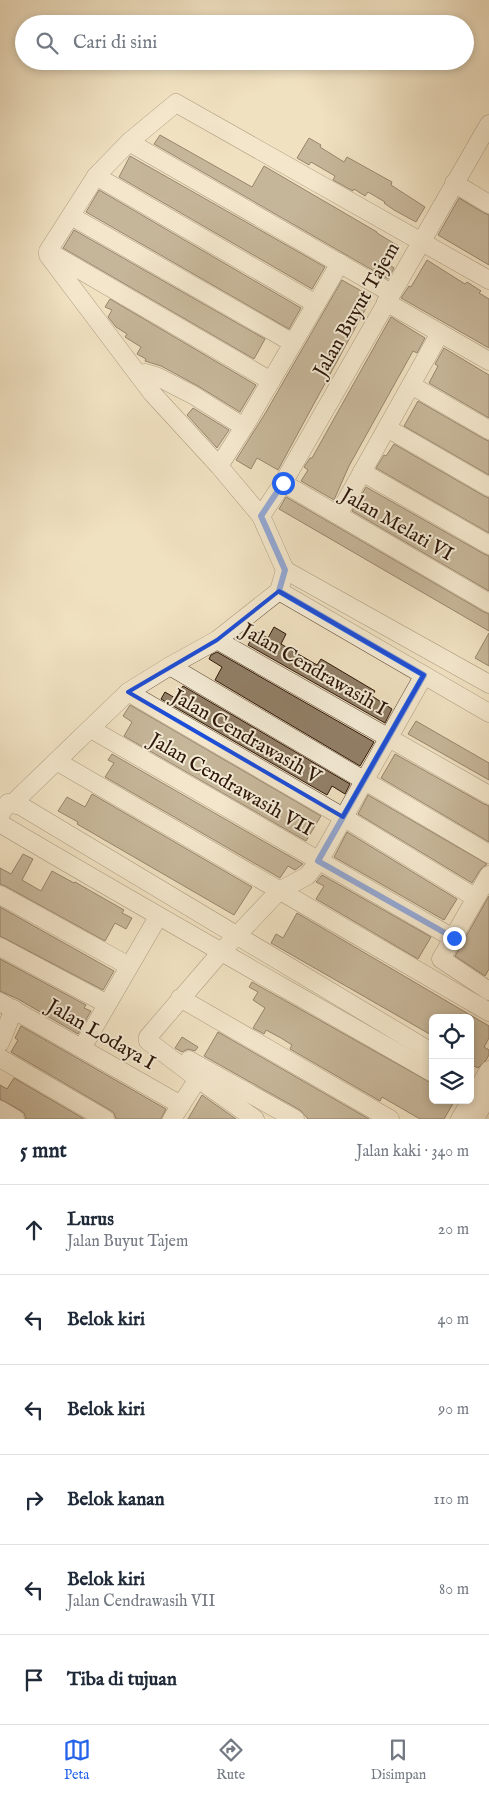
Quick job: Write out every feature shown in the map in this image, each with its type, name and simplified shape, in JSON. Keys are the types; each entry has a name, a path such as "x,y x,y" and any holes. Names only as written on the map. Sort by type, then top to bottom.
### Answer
{"street":[{"path":"489,280 179,104 174,104 129,142 96,176 48,251 49,256 152,393 220,466 261,516 285,570 489,684"},
{"name":"Jalan Buyut Tajem","path":"261,516 283,483 388,297 489,124"},
{"path":"129,142 340,263 440,333 489,362"},
{"path":"96,176 316,304"},
{"path":"454,183 489,204"},
{"path":"71,216 293,343"},
{"path":"48,251 270,382"},
{"path":"220,466 340,263"},
{"path":"338,515 440,333"},
{"path":"138,374 146,373 156,376 194,395 244,427"},
{"path":"411,385 489,430"},
{"path":"386,428 489,487"},
{"path":"362,472 489,544"},
{"name":"Jalan Melati VI","path":"283,483 489,603"},
{"path":"285,570 279,591 217,640 128,692 58,762 4,810 1,824 429,1071"},
{"path":"279,591 489,712"},
{"name":"Jalan Cendrawasih I","path":"217,640 489,796"},
{"path":"170,666 489,854"},
{"path":"295,1119 256,1098 201,1074 167,1055 147,1039 180,998 279,891 306,876 318,861 424,675"},
{"name":"Jalan Cendrawasih V","path":"128,692 343,817 476,898"},
{"name":"Jalan Cendrawasih VII","path":"91,728 454,938"},
{"path":"58,762 489,1012"},
{"path":"4,810 21,806 429,1051"},
{"path":"487,985 441,959 489,875"},
{"path":"0,895 129,966"},
{"path":"82,1048 158,916"},
{"path":"0,947 107,1004"},
{"path":"180,998 390,1119"},
{"path":"0,1043 7,1005"},
{"name":"Jalan Lodaya I","path":"7,1005 82,1048 176,1112"},
{"path":"358,1030 367,1014"},
{"path":"0,1058 105,1119"},
{"path":"176,1112 201,1074"},
{"path":"201,1074 250,1117 256,1098"},
{"path":"460,1119 480,1085"},
{"path":"475,1119 480,1085"},
{"path":"0,1110 15,1119"}],"highlighted area":[{"path":"279,591 424,675 343,817 128,692 217,640"}],"building":[{"path":"160,135 252,187 264,166 377,232 400,247 390,265 394,268 388,279 154,144"},
{"path":"309,138 344,162 347,157 392,182 391,185 425,207 416,222 368,192 365,196 354,189 353,191 333,180 335,176 311,162 309,165 297,158"},
{"path":"130,156 325,267 312,289 119,177"},
{"path":"99,190 301,308 289,329 86,212"},
{"path":"459,198 489,215 489,265 438,235"},
{"path":"74,230 265,339 254,359 63,248"},
{"path":"427,260 465,284 467,282 489,299 489,348 401,298 409,286 411,287"},
{"path":"342,280 372,297 278,470 257,458 251,469 236,460"},
{"path":"110,299 256,385 240,412 161,366 145,361 146,359 137,354 141,347 125,337 127,334 116,327 108,317 112,310 105,307"},
{"path":"391,317 425,338 417,353 413,351 349,466 334,500 301,481 308,470 304,467 312,458"},
{"path":"444,348 489,375 489,418 429,383 438,366 435,364"},
{"path":"418,401 489,441 489,475 404,426"},
{"path":"193,408 229,430 217,448 187,415"},
{"path":"394,444 489,498 489,533 376,468"},
{"path":"366,487 489,556 489,591 352,511"},
{"path":"286,497 489,614 489,631 279,509"},
{"path":"274,627 286,634 281,644 317,665 321,659 375,691 372,696 392,709 385,723 248,645 256,631 268,638"},
{"path":"489,633 489,666 475,658"},
{"path":"217,652 374,742 360,766 215,680 222,667 209,659 211,655"},
{"path":"183,686 350,784 345,794 332,786 327,795 161,699 165,692 175,698"},
{"path":"130,705 321,816 306,841 124,736 132,722 123,716"},
{"path":"416,721 489,763 489,780 408,734"},
{"path":"112,754 303,864 295,870 288,866 280,878 105,777 114,763 108,760"},
{"path":"395,754 489,806 489,842 381,778"},
{"path":"92,794 252,887 234,915 77,824 78,822 58,811 67,797 85,807"},
{"path":"368,795 487,864 480,870 472,883 358,814"},
{"path":"347,832 457,899 444,920 334,857"},
{"path":"23,854 33,859 22,880 41,891 52,871 124,910 122,913 132,918 126,929 115,923 105,941 0,884 0,868 11,874"},
{"path":"322,875 431,937 418,959 316,899 324,886 316,882"},
{"path":"489,896 489,969 485,976 455,956"},
{"path":"0,907 114,971 103,990 0,936"},
{"path":"297,913 469,1014 429,1014 429,1034 271,943 276,934 283,938"},
{"path":"0,959 86,1005 84,1008 91,1011 78,1034 18,999 0,991"},
{"path":"252,982 429,1082 429,1104 453,1104 444,1119 420,1119 382,1097 380,1101 290,1049 292,1045 281,1038 266,1030 264,1034 253,1028 265,1008 253,1000 258,992 249,987"},
{"path":"474,1017 489,1026 489,1038 484,1047 489,1050 489,1055 478,1068 474,1066"},
{"path":"21,1026 166,1109 161,1119 116,1119 114,1113 110,1110 11,1052 18,1040 15,1038"},
{"path":"218,1032 369,1119 308,1119 300,1110 204,1056"},
{"path":"182,1037 198,1047 195,1051 188,1049 182,1052 175,1048"},
{"path":"14,1078 84,1119 26,1119 24,1113 0,1099 0,1085 7,1089"},
{"path":"202,1095 236,1119 188,1119"}],"route":[{"path":"283,483 261,516 285,570 279,591 424,675 318,861 454,938"}]}
